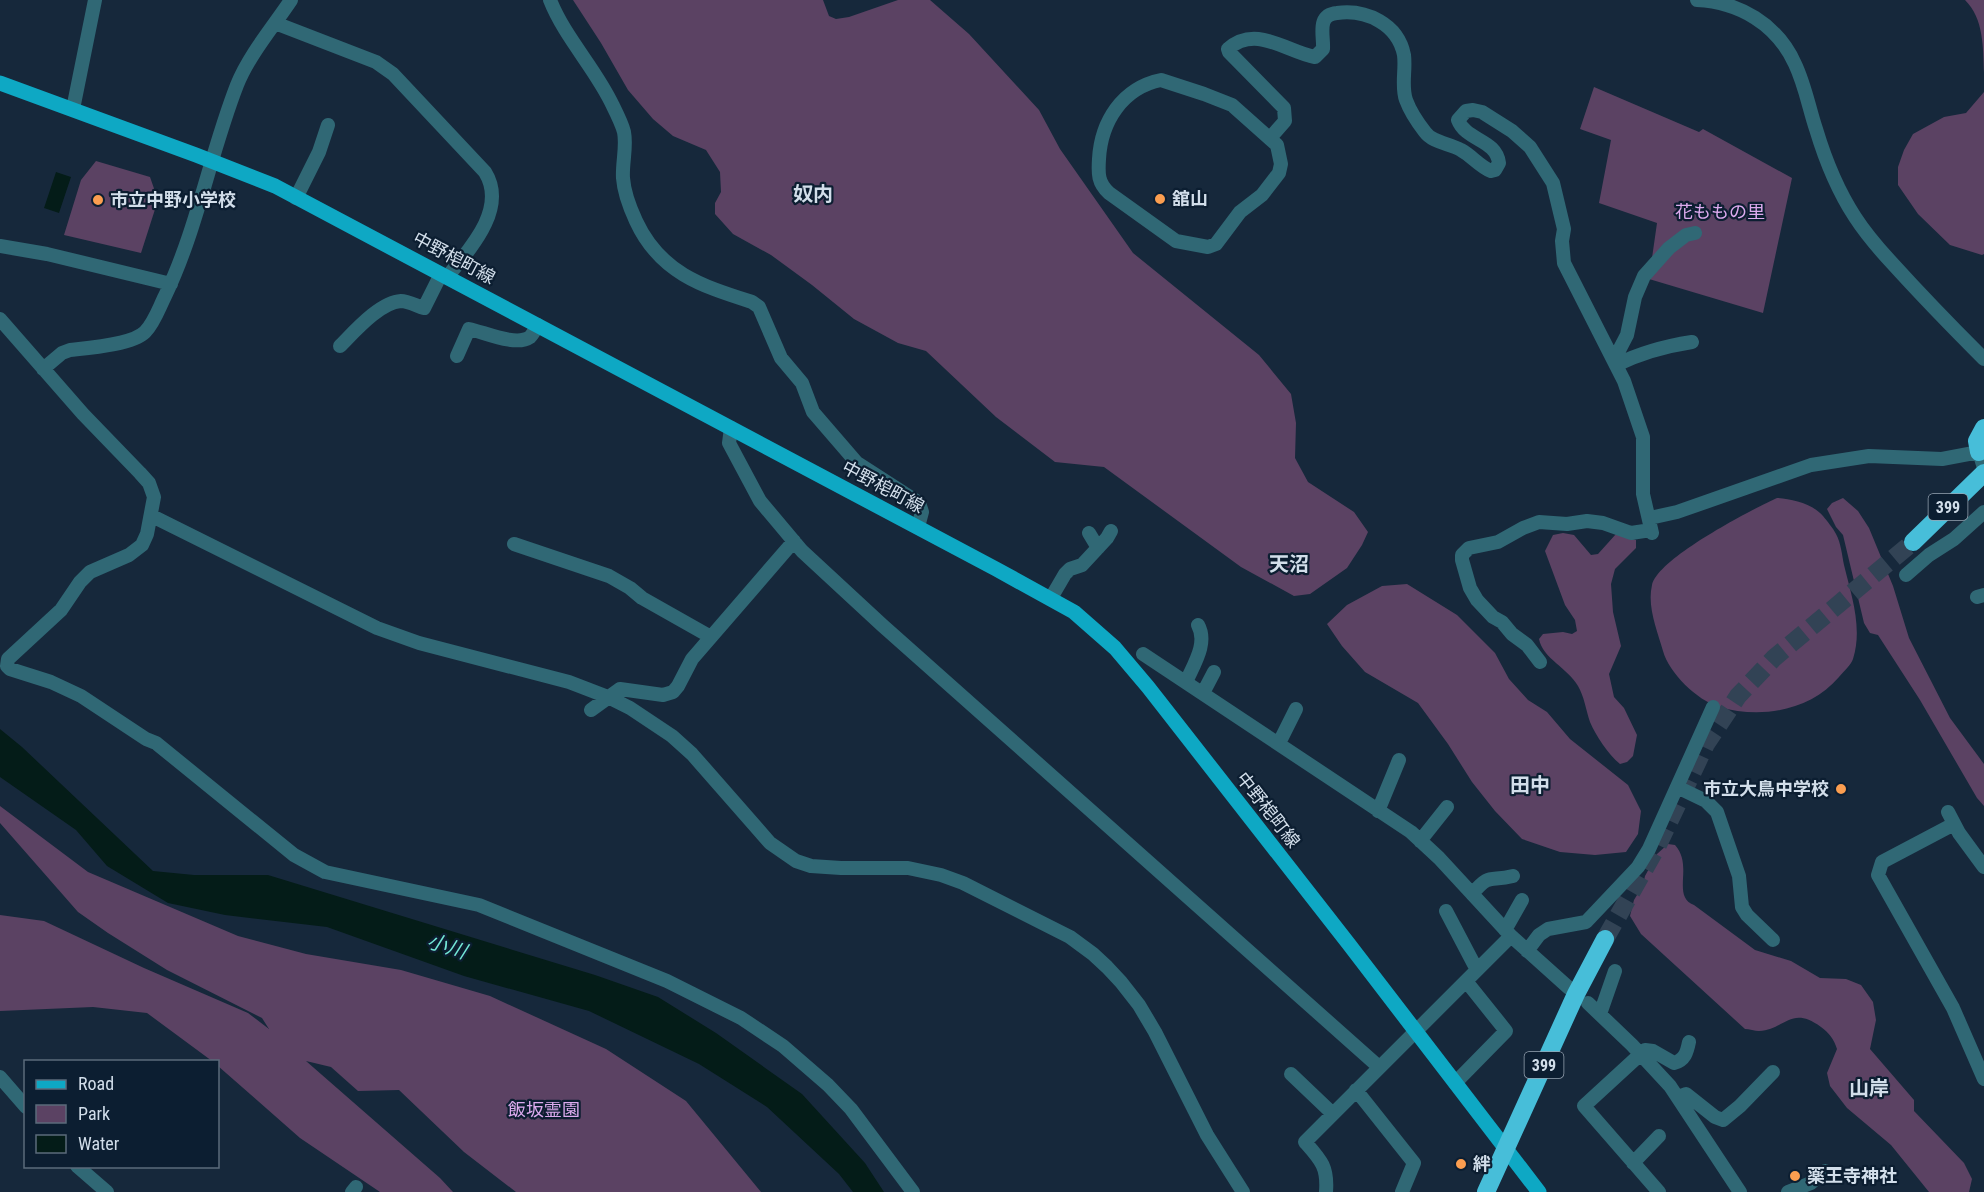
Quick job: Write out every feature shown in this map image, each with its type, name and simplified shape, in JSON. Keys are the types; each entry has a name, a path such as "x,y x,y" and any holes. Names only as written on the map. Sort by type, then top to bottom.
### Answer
{"highway":[{"path":"1981,460 1977,441 1984,428"},
{"name":"399","path":"1912,542 1984,473"},
{"name":"399","path":"1486,1192 1576,994 1605,939"}],"main road":[{"name":"中野梍町線","path":"0,83 275,186 1074,612 1096,629 1142,680 1539,1192"}],"street":[{"path":"73,109 95,0"},
{"path":"43,369 62,353 132,340 143,334 151,325 178,269 238,83 291,0"},
{"path":"550,0 558,19 613,105 624,131 623,177 626,194 647,242 677,272 697,282 752,302 759,307 782,358 802,383 813,412 857,463 919,502 922,512 918,527"},
{"path":"1697,0 1735,6 1753,16 1784,44 1795,64 1827,160 1855,217 1911,285 1984,359"},
{"path":"1271,137 1285,121 1284,108 1228,52 1230,46 1244,40 1266,39 1315,57 1323,49 1322,25 1328,15 1358,12 1381,21 1391,29 1401,46 1404,53 1406,99 1430,138 1458,148 1485,169 1495,170 1499,163 1497,153 1460,128 1458,120 1461,115 1473,110 1488,116 1530,147 1553,183 1558,200 1564,228 1562,241 1564,263 1624,381 1643,437 1643,494 1651,527"},
{"path":"275,23 384,67 485,172 492,193 489,214 472,246 444,275 424,308 403,300 395,302 374,312 340,346"},
{"path":"1154,82 1169,82 1232,105 1259,130 1271,137 1277,145 1281,164 1276,180 1262,195 1244,207 1216,244 1208,248 1176,241 1164,234 1109,193 1102,187 1098,178 1099,151 1108,119 1124,100 1154,82"},
{"path":"296,198 319,152 328,125"},
{"path":"1615,363 1627,335 1635,297 1644,276 1669,248 1686,235 1695,233"},
{"path":"0,246 48,254 171,284"},
{"path":"0,319 149,483 154,497 152,516 142,545 129,555 90,572 80,582 61,610 8,659 7,666 10,669 51,682 81,696 146,740 156,743 306,863 340,876 479,905 667,981 741,1018 783,1046 828,1085 851,1109 913,1192"},
{"path":"457,356 469,329 490,336 520,340 530,337 538,325"},
{"path":"1615,363 1674,344 1692,342"},
{"path":"731,428 729,442 760,501 813,561 1379,1067"},
{"path":"1540,662 1527,645 1512,634 1502,622 1493,617 1473,594 1462,560 1465,550 1473,546 1497,542 1539,522 1567,524 1587,521 1603,523 1631,533 1651,527 1677,512 1811,465 1869,456 1981,460"},
{"path":"1906,575 1929,555 1954,539 1984,512"},
{"path":"152,516 377,628 419,643 569,682 630,708 672,736 713,776 770,843 796,861 821,867 908,868 941,875 963,883 1070,937 1094,954 1121,982 1138,1005 1155,1032 1207,1135 1243,1192"},
{"path":"1051,598 1065,574 1070,569 1082,565 1111,531"},
{"path":"1089,533 1098,548"},
{"path":"591,710 620,688 669,694 678,686 692,659 794,541"},
{"path":"514,544 609,576 642,598 711,637"},
{"path":"1186,682 1203,641 1203,633 1198,625"},
{"path":"1143,654 1279,743 1420,841 1508,933 1569,988"},
{"path":"1142,680 1157,663"},
{"path":"1203,693 1214,672"},
{"path":"1527,951 1539,935 1548,929 1586,922 1638,867 1649,849 1713,707"},
{"path":"1279,743 1296,709"},
{"path":"1378,811 1399,760"},
{"path":"1677,787 1706,801 1717,812 1739,876 1742,907 1747,915 1773,940"},
{"path":"1420,841 1447,807"},
{"path":"1984,867 1951,818 1882,862 1878,875 1953,1008 1984,1079"},
{"path":"1472,894 1485,880 1491,878 1499,880 1513,876"},
{"path":"1326,1192 1327,1174 1323,1162 1305,1142 1477,970 1508,933 1522,900"},
{"path":"1446,911 1477,970"},
{"path":"1600,1014 1616,971"},
{"path":"1455,1083 1506,1031 1466,981"},
{"path":"1588,1003 1640,1053 1670,1086 1740,1192"},
{"path":"1659,1192 1584,1106 1640,1053 1648,1049 1674,1063 1680,1061 1688,1050 1689,1042"},
{"path":"1678,1097 1686,1094 1715,1117 1723,1120 1773,1072"},
{"path":"1290,1074 1333,1114"},
{"path":"0,1077 24,1105"},
{"path":"1356,1090 1414,1162 1402,1192"},
{"path":"1633,1163 1659,1136"},
{"path":"78,1168 107,1192"},
{"path":"1788,1192 1811,1183 1825,1171"}],"green space":[{"path":"573,0 823,0 829,16 836,19 849,17 898,0 930,0 969,34 1039,110 1060,149 1133,253 1259,355 1291,394 1296,423 1295,458 1308,482 1354,512 1368,532 1347,568 1310,594 1294,596 1241,567 1104,467 1055,462 996,417 926,351 898,343 854,319 771,255 733,234 715,214 715,203 721,192 720,172 706,150 673,136 653,119 628,90"},
{"path":"1965,0 1984,0 1984,73 1983,43 1979,25"},
{"name":"花ももの里","path":"1594,87 1699,132 1703,129 1792,178 1763,313 1649,279 1657,223 1599,203 1611,140 1580,129"},
{"path":"1984,92 1984,254 1982,255 1950,245 1918,214 1898,185 1898,167 1913,134 1944,117 1966,113"},
{"path":"96,161 150,177 158,200 141,253 64,235 81,180"},
{"path":"1777,498 1796,501 1814,508 1823,516 1838,538 1853,599 1856,647 1851,664 1827,689 1814,698 1799,705 1768,712 1735,711 1719,707 1693,692 1671,668 1663,651 1652,610 1652,585 1658,574 1687,549"},
{"path":"1843,498 1858,511 1869,528 1893,586 1909,638 1950,718 1984,764 1984,806 1878,635 1870,633 1864,623 1843,535 1827,509 1832,503"},
{"path":"1563,533 1574,535 1591,555 1598,554 1616,534 1636,540 1636,548 1615,569 1611,584 1613,612 1621,646 1609,674 1614,697 1624,708 1637,735 1633,756 1627,762 1620,764 1607,750 1590,722 1578,686 1545,652 1539,639 1543,634 1563,632 1572,634 1577,631 1575,620 1565,605 1545,551 1553,535"},
{"path":"1407,584 1457,615 1495,653 1509,679 1528,700 1547,712 1570,739 1628,785 1641,811 1638,834 1626,852 1595,855 1560,852 1522,839 1495,811 1472,782 1418,703 1365,672 1342,646 1327,624 1347,605 1382,586"},
{"name":"飯坂霊園","path":"0,806 88,872 238,936 306,954 401,970 490,996 606,1049 686,1101 761,1192 516,1192 464,1152 399,1090 358,1091 331,1067 306,1061 440,1178 453,1192 380,1192 300,1138 219,1067 219,1060 211,1060 147,1013 93,1007 0,1011 0,915 44,921 248,1013 269,1029 262,1018 167,970 78,912 0,823"},
{"path":"1668,844 1675,845 1683,862 1683,888 1687,901 1755,950 1791,961 1820,978 1846,979 1861,985 1873,1002 1876,1020 1870,1049 1914,1100 1914,1111 1964,1163 1972,1179 1969,1192 1929,1192 1891,1145 1847,1108 1830,1086 1827,1073 1837,1049 1831,1037 1821,1027 1811,1021 1795,1018 1759,1031 1745,1029 1641,934 1630,916 1634,900 1657,854"}],"water":[{"path":"56,172 71,177 59,213 44,208"},
{"name":"小川","path":"0,729 153,871 194,875 268,875 595,975 658,997 716,1033 802,1094 865,1163 884,1192 853,1192 839,1174 767,1107 699,1064 589,1011 464,976 327,927 225,915 168,903 107,866 76,830 0,777"}],"tunnel":[{"path":"1605,939 1657,847 1706,744 1738,696 1774,658 1913,542"}],"place":[{"name":"舘山","path":"1160,199"},
{"name":"市立中野小学校","path":"98,200"},
{"name":"市立大鳥中学校","path":"1841,789"},
{"name":"絆","path":"1461,1164"},
{"name":"薬王寺神社","path":"1795,1176"}],"district":[{"name":"奴内","path":"813,194"},
{"name":"天沼","path":"1289,564"},
{"name":"田中","path":"1530,785"},
{"name":"山岸","path":"1869,1088"}]}
